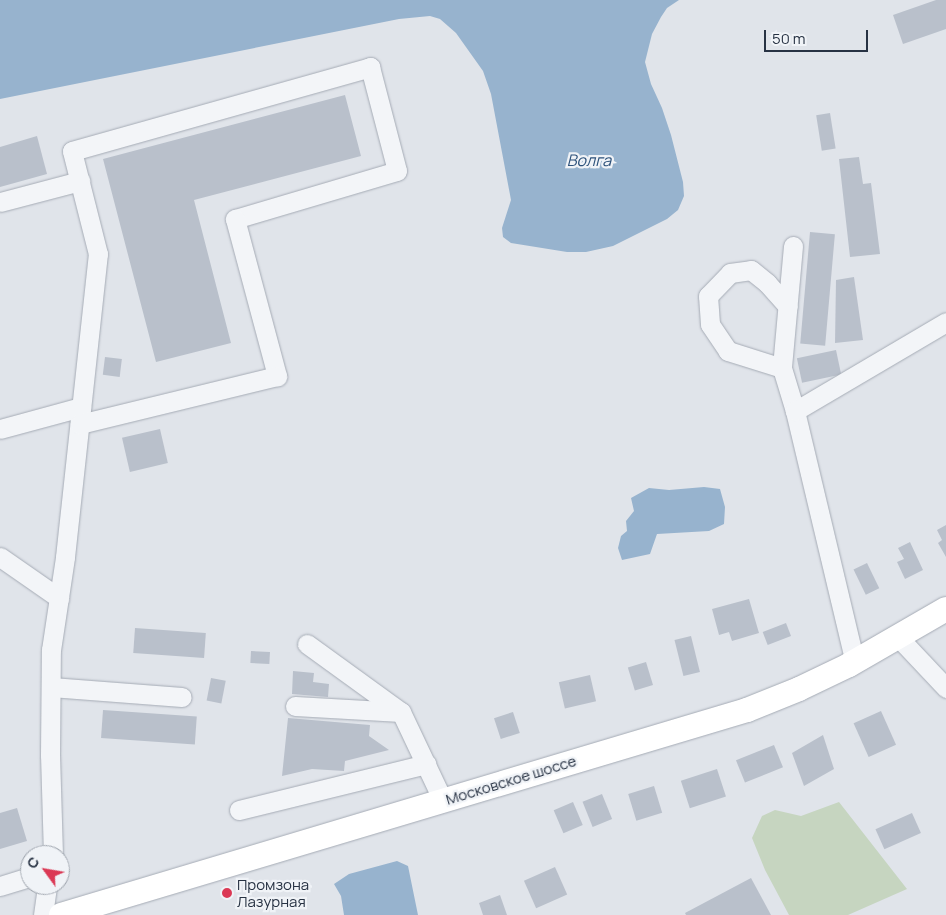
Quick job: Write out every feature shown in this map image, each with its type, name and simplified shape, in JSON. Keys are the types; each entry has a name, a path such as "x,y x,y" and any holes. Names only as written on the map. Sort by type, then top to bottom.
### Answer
{"main road":[{"name":"Московское шоссе","path":"61,915 747,710 798,689 855,662 946,609"}],"lane":[{"path":"0,429 81,415 277,376 235,219 398,171 370,67 72,151 98,254 81,415 51,650 53,845"},
{"path":"0,202 80,181"},
{"path":"793,246 782,368 795,411 855,662"},
{"path":"782,368 728,351 710,324 708,296 730,273 751,270 767,282 788,306"},
{"path":"795,411 946,322"},
{"path":"0,557 59,598"},
{"path":"898,637 946,688"},
{"path":"307,644 401,712 443,801"},
{"path":"51,686 182,697"},
{"path":"295,706 401,712"},
{"path":"239,810 426,764"},
{"path":"0,886 20,880"},
{"path":"42,915 45,895"}],"green space":[{"path":"839,802 907,889 848,915 789,915 765,870 752,838 762,816 775,810 801,816"}],"water":[{"name":"Волга","path":"0,0 679,0 667,8 661,17 652,34 645,62 651,84 671,135 683,182 684,196 678,210 667,219 613,246 586,252 567,252 511,243 503,237 502,228 511,200 491,94 483,71 456,33 440,19 430,16 399,19 0,99"},
{"path":"704,487 720,489 725,507 724,524 709,531 657,534 650,554 622,560 618,548 621,536 627,531 626,521 634,511 631,498 649,488 669,490"},
{"path":"397,861 408,866 418,915 344,915 341,896 334,884 349,874"}],"building":[{"path":"936,0 946,0 946,29 903,44 893,15"},
{"path":"345,95 361,156 194,200 231,343 156,362 103,159"},
{"path":"830,113 836,149 822,151 816,115"},
{"path":"37,136 47,174 0,187 0,147"},
{"path":"859,157 863,184 871,183 880,254 850,257 839,159"},
{"path":"810,232 835,234 825,346 800,344"},
{"path":"854,277 863,340 835,343 836,280"},
{"path":"836,350 841,374 802,383 797,358"},
{"path":"105,357 122,359 120,377 103,375"},
{"path":"160,429 168,463 130,472 122,438"},
{"path":"946,525 946,557 938,543 942,540 937,530"},
{"path":"910,542 923,570 905,579 897,562 904,559 898,548"},
{"path":"867,563 879,588 866,595 854,570"},
{"path":"749,599 759,633 732,641 729,632 719,635 712,609"},
{"path":"786,623 791,636 768,645 763,632"},
{"path":"135,628 206,633 204,658 133,653"},
{"path":"691,636 700,672 683,676 675,640"},
{"path":"251,651 270,652 269,664 250,663"},
{"path":"646,662 653,685 635,691 628,668"},
{"path":"293,671 314,673 313,682 329,684 328,697 292,694"},
{"path":"590,675 596,701 565,709 559,682"},
{"path":"211,678 226,681 221,703 207,701"},
{"path":"103,710 197,717 195,744 101,738"},
{"path":"881,711 896,745 869,757 854,723"},
{"path":"513,712 520,733 501,739 494,718"},
{"path":"288,718 370,725 369,736 389,750 345,761 344,771 312,769 282,776"},
{"path":"823,735 834,769 804,786 792,753"},
{"path":"774,745 783,767 745,783 736,760"},
{"path":"717,769 726,797 690,808 681,781"},
{"path":"654,786 662,813 636,821 628,794"},
{"path":"602,794 612,819 593,827 583,802"},
{"path":"573,802 583,825 563,833 554,810"},
{"path":"17,808 27,841 0,849 0,813"},
{"path":"912,813 921,833 884,849 875,829"},
{"path":"555,867 567,894 536,908 524,881"},
{"path":"751,878 771,915 686,915 685,913"},
{"path":"500,895 507,915 483,915 479,903"}],"place":[{"name":"Промзона Лазурная","path":"227,893"}]}
